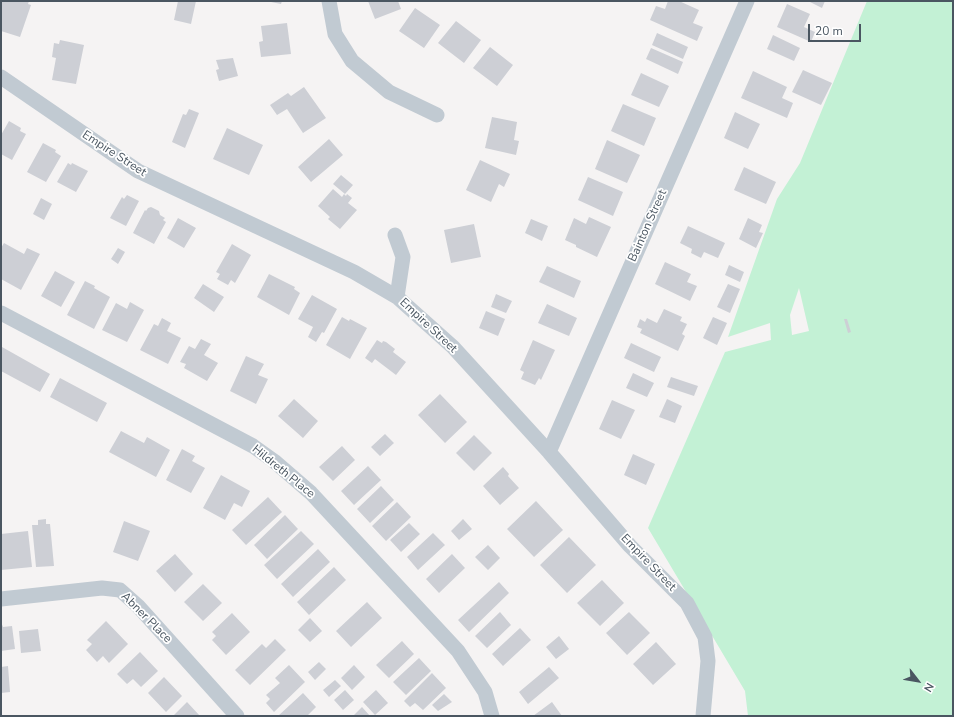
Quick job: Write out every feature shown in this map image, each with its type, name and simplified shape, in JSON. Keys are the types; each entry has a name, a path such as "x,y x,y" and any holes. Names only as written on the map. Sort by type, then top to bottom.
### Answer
{"street":[{"path":"329,1 335,34 352,61 389,92 437,114"},
{"name":"Bainton Street","path":"549,452 747,1"},
{"name":"Empire Street","path":"1,77 138,171 354,272 397,297 453,347 549,452 630,546 687,603 704,637 708,661 703,716"},
{"path":"395,235 403,257 397,297"},
{"name":"Hildreth Place","path":"1,313 253,446 274,461 311,492 458,651 485,692 492,716"},
{"name":"Abner Place","path":"1,600 102,588 120,590 138,606 237,716"}],"green space":[{"path":"867,1 953,1 953,716 748,716 745,691 648,528 725,352 771,340 770,323 728,337 777,199 800,163","holes":["799,288 809,331 792,335 790,315"]}],"building":[{"path":"1,1 29,1 28,4 31,5 20,37 1,31"},
{"path":"178,1 196,1 191,24 174,20"},
{"path":"266,1 282,1 281,4"},
{"path":"368,1 398,1 401,9 375,19"},
{"path":"668,1 679,1 699,10 693,23 703,27 697,41 650,20 656,6 665,9"},
{"path":"808,1 825,1 822,8"},
{"path":"787,4 810,14 804,27 815,32 811,42 777,27"},
{"path":"415,8 440,25 424,48 399,31"},
{"path":"456,21 481,40 464,63 438,43"},
{"path":"287,23 291,54 261,57 259,42 263,41 261,26"},
{"path":"657,33 688,47 683,59 652,45"},
{"path":"773,35 800,48 794,61 767,49"},
{"path":"60,40 84,45 76,84 52,80 56,58 52,57 54,43 59,44"},
{"path":"490,47 513,65 497,86 473,68"},
{"path":"651,48 683,62 678,74 646,59"},
{"path":"233,58 238,76 219,81 216,70 219,69 216,60"},
{"path":"803,70 832,83 821,105 792,92"},
{"path":"753,71 787,87 782,98 793,103 787,118 741,98"},
{"path":"641,73 669,86 659,107 631,95"},
{"path":"304,87 326,118 303,133 287,109 277,115 270,105 288,93 291,96"},
{"path":"623,104 656,118 644,146 611,131"},
{"path":"189,109 199,113 185,148 172,142 183,114 186,115"},
{"path":"735,112 760,124 748,149 724,138"},
{"path":"492,117 517,122 514,140 519,141 516,155 485,148"},
{"path":"9,121 21,128 20,131 26,134 12,160 1,154 1,135"},
{"path":"227,128 263,145 249,175 213,159"},
{"path":"329,139 343,155 311,182 298,167"},
{"path":"607,140 640,155 627,183 595,169"},
{"path":"43,143 56,150 55,152 61,156 46,182 27,172"},
{"path":"480,160 510,174 504,187 499,184 491,202 466,190"},
{"path":"68,163 71,165 72,163 88,171 76,192 57,182"},
{"path":"744,167 776,182 766,204 734,190"},
{"path":"341,175 353,185 345,194 333,184"},
{"path":"588,177 623,192 613,216 578,200"},
{"path":"333,189 342,197 344,194 346,196 347,194 352,198 348,203 357,210 340,229 328,219 330,217 318,206"},
{"path":"127,195 139,201 126,226 110,218 122,197 124,199"},
{"path":"41,198 52,204 44,220 33,214"},
{"path":"151,207 159,211 160,215 165,218 163,220 166,222 154,244 133,233 145,210 146,211"},
{"path":"589,217 611,227 597,257 565,240 574,218 586,224"},
{"path":"178,218 196,228 184,248 167,238"},
{"path":"748,218 762,225 759,232 763,233 756,248 739,239"},
{"path":"531,219 548,226 542,241 525,233"},
{"path":"474,224 481,257 451,263 444,230"},
{"path":"688,226 725,243 718,258 704,252 701,258 691,253 692,249 680,243"},
{"path":"4,243 24,254 27,248 40,254 21,290 1,279 1,248"},
{"path":"232,244 251,255 235,283 231,280 228,285 217,279 220,274 216,272"},
{"path":"118,248 125,252 118,264 111,259"},
{"path":"665,262 691,274 687,282 697,286 690,301 655,284"},
{"path":"729,265 744,272 740,282 725,275"},
{"path":"547,266 581,281 574,298 539,282"},
{"path":"55,271 75,282 61,307 41,296"},
{"path":"269,274 295,287 294,289 300,293 289,315 257,297"},
{"path":"85,281 110,297 94,329 67,315"},
{"path":"203,284 224,297 214,312 194,298"},
{"path":"728,284 740,289 730,313 717,307"},
{"path":"496,294 512,301 506,313 491,307"},
{"path":"312,295 337,309 324,333 322,332 316,342 308,337 313,327 298,319"},
{"path":"130,302 144,310 127,342 102,330 116,303 127,309"},
{"path":"547,304 577,318 569,336 538,323"},
{"path":"664,309 682,317 680,321 687,324 682,334 685,336 678,351 640,333 642,329 637,327 640,319 645,322 647,318 657,323"},
{"path":"486,311 505,319 498,336 479,328"},
{"path":"342,317 349,321 350,319 367,328 350,359 326,345"},
{"path":"713,317 727,323 717,345 703,338"},
{"path":"162,318 171,323 167,331 181,338 168,364 140,350 154,324 158,326"},
{"path":"844,319 847,319 851,332 848,333"},
{"path":"201,339 211,344 204,355 218,363 207,381 184,368 186,364 180,362 189,346 195,349"},
{"path":"377,340 382,343 383,341 386,342 395,349 393,352 406,362 396,375 375,359 372,363 365,358"},
{"path":"533,340 555,350 541,380 539,378 535,385 521,379 524,372 520,370"},
{"path":"631,343 661,357 654,372 624,358"},
{"path":"2,347 50,374 40,392 1,371"},
{"path":"246,356 264,364 258,375 268,379 256,404 230,391"},
{"path":"633,373 654,383 647,397 626,388"},
{"path":"671,377 698,386 694,396 667,387"},
{"path":"60,378 107,403 97,422 50,397"},
{"path":"440,394 467,422 445,443 418,415"},
{"path":"294,399 318,421 303,438 278,416"},
{"path":"667,399 682,406 675,423 659,417"},
{"path":"612,400 635,410 621,439 599,429"},
{"path":"121,431 144,443 147,437 170,450 156,477 109,452"},
{"path":"385,434 394,443 380,456 371,447"},
{"path":"474,435 492,453 474,471 456,453"},
{"path":"342,446 355,460 333,481 319,467"},
{"path":"182,449 195,456 192,461 205,468 191,493 166,480"},
{"path":"633,454 655,464 646,485 624,475"},
{"path":"368,466 381,480 354,505 341,491"},
{"path":"503,467 509,474 508,476 519,488 500,505 483,486"},
{"path":"221,475 250,491 242,507 234,503 225,520 203,508"},
{"path":"381,486 394,500 370,523 357,509"},
{"path":"268,497 282,512 246,545 232,530"},
{"path":"536,501 563,530 534,557 507,529"},
{"path":"397,502 411,517 386,541 372,526"},
{"path":"285,515 298,529 267,559 254,545"},
{"path":"46,519 46,524 50,524 54,566 36,567 32,525 38,525 38,520"},
{"path":"463,519 472,529 459,540 451,531"},
{"path":"124,521 150,531 138,561 113,552"},
{"path":"409,523 420,534 401,552 390,540"},
{"path":"28,531 32,567 1,570 1,534"},
{"path":"301,531 314,544 277,579 264,565"},
{"path":"433,533 445,545 418,570 407,557"},
{"path":"569,537 596,565 567,593 540,565"},
{"path":"488,545 500,558 488,570 475,557"},
{"path":"318,549 330,562 293,597 281,584"},
{"path":"175,554 193,574 175,592 156,571"},
{"path":"452,554 465,568 439,593 426,579"},
{"path":"334,567 346,580 309,615 297,602"},
{"path":"602,580 624,603 600,626 577,603"},
{"path":"499,582 509,593 469,632 458,620"},
{"path":"203,584 222,603 203,621 184,602"},
{"path":"367,602 382,618 351,647 336,631"},
{"path":"500,612 511,625 487,648 475,636"},
{"path":"629,612 650,633 627,655 606,633"},
{"path":"232,613 250,632 226,655 212,640 216,636 212,632"},
{"path":"310,618 322,631 310,642 298,630"},
{"path":"106,621 128,644 109,663 103,656 97,662 86,650 92,644 87,640"},
{"path":"1,622 3,627 12,626 15,649 1,651"},
{"path":"520,628 531,640 503,666 492,654"},
{"path":"38,629 41,651 21,653 19,631"},
{"path":"559,636 569,649 556,659 546,647"},
{"path":"275,639 286,650 250,685 235,670 262,644 266,648"},
{"path":"402,641 414,654 389,678 376,665"},
{"path":"656,642 676,664 653,685 633,664"},
{"path":"140,652 158,671 141,687 133,679 127,684 117,674"},
{"path":"419,658 431,671 406,695 393,682"},
{"path":"319,662 326,669 315,680 308,672"},
{"path":"289,665 305,682 274,712 266,703 270,699 266,695 280,683 275,678"},
{"path":"354,665 365,677 352,690 341,678"},
{"path":"8,666 10,692 1,693 1,667"},
{"path":"549,667 559,678 528,704 519,692"},
{"path":"432,673 446,688 423,710 415,703 410,707 404,701"},
{"path":"164,677 182,696 166,712 148,693"},
{"path":"335,680 341,686 329,697 323,690"},
{"path":"345,690 354,700 343,710 334,700"},
{"path":"376,690 388,703 375,715 363,702"},
{"path":"303,693 316,707 307,716 278,716"},
{"path":"444,694 452,702 438,711 432,705"},
{"path":"187,702 200,716 173,716"},
{"path":"552,702 562,716 533,716"},
{"path":"362,707 370,716 353,716"}]}
